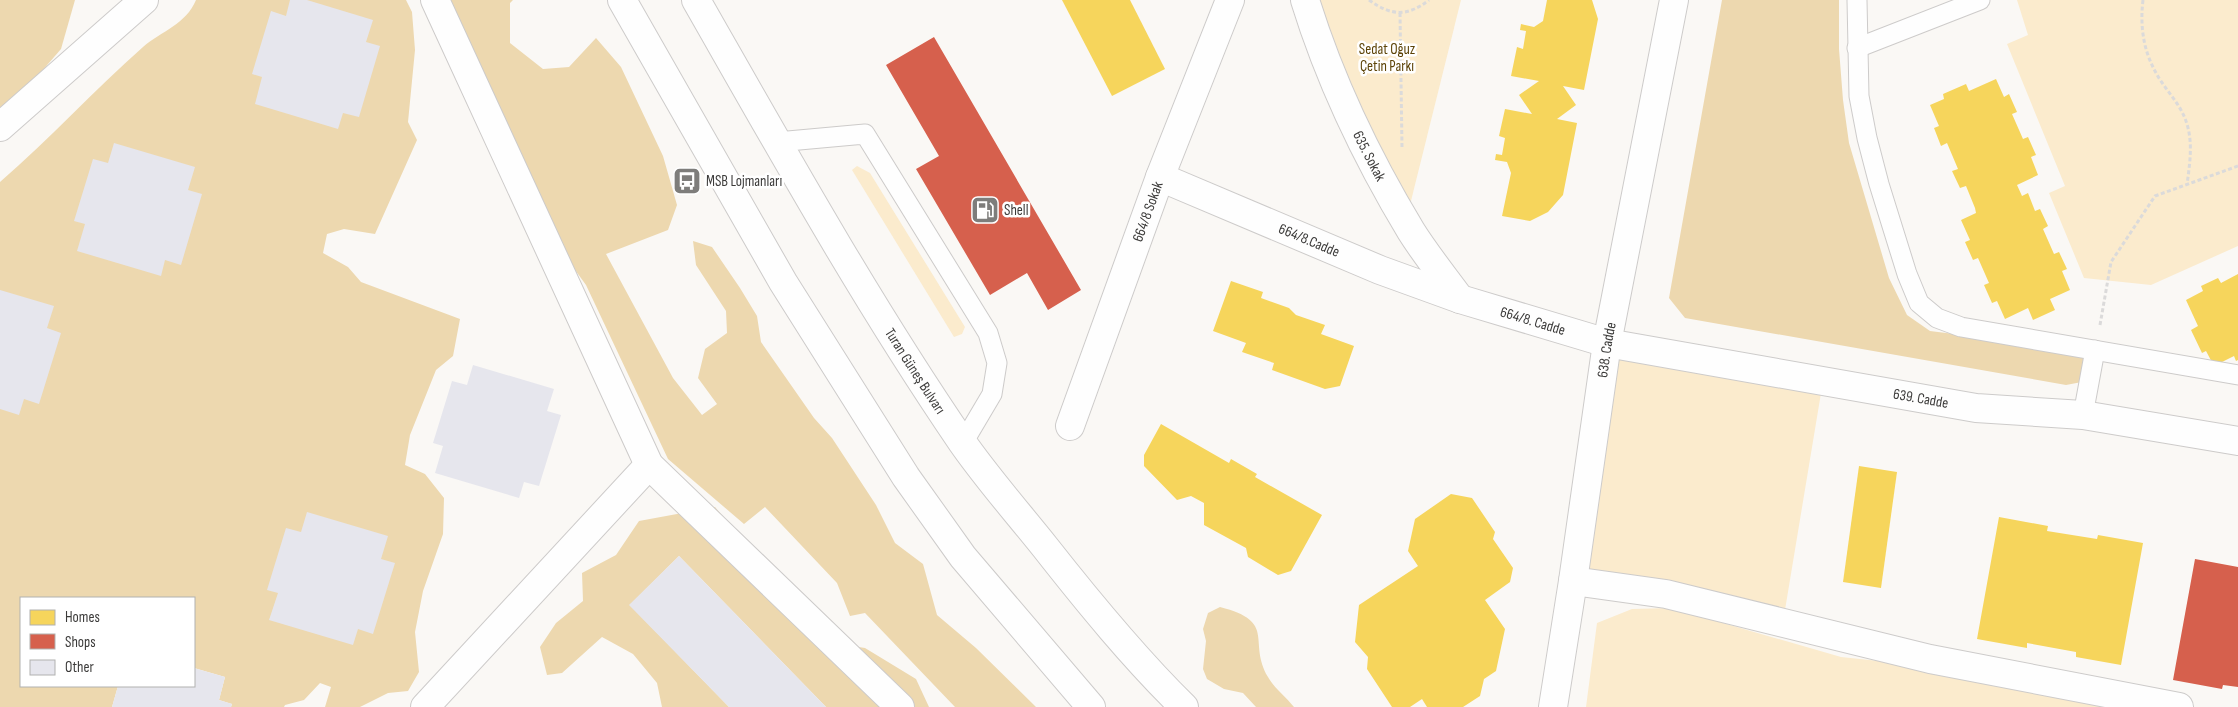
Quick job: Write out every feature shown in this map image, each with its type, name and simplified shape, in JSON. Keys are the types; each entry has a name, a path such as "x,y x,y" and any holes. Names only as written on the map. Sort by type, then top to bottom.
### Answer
{"street":[{"path":"0,127 144,0"},
{"path":"434,0 649,465 900,707"},
{"path":"622,0 783,282 906,477 963,557 1091,707"},
{"name":"Turan Güneş Bulvarı","path":"696,0 777,142 895,340 963,444 1084,597 1160,684 1184,707"},
{"name":"664/8 Sokak","path":"1070,426 1160,177 1230,0"},
{"name":"635. Sokak","path":"1305,0 1315,35 1365,151 1412,232 1460,299"},
{"name":"638. Cadde","path":"1553,705 1573,581 1606,343 1674,0"},
{"name":"664/8.Cadde","path":"1160,177 1380,270 1460,299"},
{"name":"664/8. Cadde","path":"1460,299 1606,343"},
{"name":"639. Cadde","path":"1606,343 1976,408 2083,416 2238,441"},
{"path":"425,707 649,465"},
{"path":"1573,581 1666,594 1930,659 2179,707"}],"lane":[{"path":"1858,0 1859,96 1867,138 1907,274 1919,302 1937,318 1961,327 2238,375"},
{"path":"1857,48 1980,0"},
{"path":"777,142 865,134 988,333 997,363 992,394 963,444"},
{"path":"2083,416 2095,350"}],"path":[{"path":"1368,0 1383,10 1400,13 1417,9 1429,0"},
{"path":"2143,0 2142,40 2155,71 2184,116 2190,138 2191,157 2187,185"},
{"path":"1384,183 1396,171 1402,158 1400,13"},
{"path":"2095,350 2111,262 2156,196 2238,166"}],"green space":[{"name":"Sedat Oğuz Çetin Parkı","path":"1305,0 1461,0 1406,221"},
{"path":"2017,0 2238,0 2238,246 2151,285 2084,278 2049,193 2065,186 2007,44 2028,35"},
{"path":"857,166 870,173 965,327 962,334 954,337 852,170"},
{"path":"1607,343 1823,381 1783,622 1573,581"},
{"path":"1671,608 1841,657 1926,666 2130,707 1586,707 1597,623 1632,609"}],"shaded area":[{"path":"0,0 75,0 61,49 16,101 0,114"},
{"path":"196,0 406,0 412,12 415,50 408,122 417,140 375,234 344,229 327,234 323,253 348,267 361,282 460,319 453,356 436,370 410,435 405,465 425,474 444,498 443,534 423,591 415,632 419,672 408,691 388,693 360,707 325,707 331,687 320,683 304,700 285,705 284,707 231,707 232,704 219,700 225,677 195,668 195,597 20,597 20,687 118,687 112,707 0,707 0,182 143,47 180,21 192,8"},
{"path":"447,0 513,0 510,3 510,43 543,69 569,67 596,38 621,67 663,156 677,205 668,230 606,254 673,378 702,415 717,404 698,378 705,349 727,333 726,311 696,265 693,241 712,247 757,316 761,342 814,418 832,438 876,505 895,543 923,564 937,615 976,648 1036,707 955,707 865,613 850,616 837,583 765,507 744,524 668,459 586,285 562,252"},
{"path":"1722,0 1839,0 1839,49 1849,143 1889,278 1907,315 1930,331 2091,351 2087,381 2066,385 1685,318 1669,298"},
{"path":"715,507 737,534 755,548 798,592 814,640 865,648 916,679 929,707 826,707 679,556 630,605 729,707 662,707 657,683 633,654 602,637 562,673 547,675 540,647 556,623 583,601 582,573 616,555 639,521"},
{"path":"1220,607 1238,613 1249,619 1255,626 1258,634 1262,664 1268,677 1294,707 1256,707 1243,693 1224,689 1207,679 1203,669 1206,641 1203,629 1208,613"}],"building: Homes":[{"path":"1062,0 1130,0 1165,69 1112,96"},
{"path":"1547,0 1592,0 1598,19 1584,90 1563,86 1576,105 1557,119 1577,123 1563,195 1548,212 1530,221 1502,216 1511,173 1507,162 1495,160 1496,154 1502,155 1505,138 1499,136 1505,109 1532,114 1519,95 1539,81 1511,76 1517,47 1523,49 1526,31 1520,30 1521,24 1534,27 1543,21"},
{"path":"1996,79 2004,97 2009,94 2017,112 2012,114 2023,139 2028,137 2036,155 2031,157 2038,175 2017,185 2022,196 2028,193 2035,211 2040,209 2048,226 2043,229 2054,254 2059,252 2067,269 2062,271 2070,290 2050,299 2055,310 2033,320 2028,308 2005,319 1997,301 1992,303 1984,285 1989,283 1978,258 1973,260 1965,242 1970,240 1961,220 1976,213 1975,208 1966,186 1960,188 1952,171 1958,169 1947,143 1941,146 1934,128 1939,126 1930,105 1944,99 1943,94 1966,84 1969,91"},
{"path":"2238,274 2238,360 2236,361 2234,356 2214,366 2206,351 2202,353 2191,330 2198,326 2186,300 2203,291 2201,286 2218,278 2221,283"},
{"path":"1231,281 1263,292 1261,298 1289,308 1296,315 1325,325 1321,334 1354,346 1340,386 1325,389 1272,370 1274,363 1242,352 1246,343 1213,331"},
{"path":"1161,424 1229,463 1231,459 1257,474 1255,477 1322,515 1291,571 1278,575 1248,557 1246,548 1204,525 1204,503 1191,496 1177,500 1144,466 1144,455"},
{"path":"1859,466 1897,472 1881,588 1843,582"},
{"path":"1451,494 1472,498 1495,532 1493,539 1513,568 1510,582 1485,600 1505,629 1496,671 1484,679 1480,696 1463,707 1427,707 1422,699 1410,707 1392,707 1367,669 1368,657 1355,642 1359,605 1418,566 1408,551 1415,519"},
{"path":"1999,517 2048,526 2047,531 2097,539 2098,535 2143,543 2121,665 2076,657 2076,652 2027,643 2027,648 1977,639"}],"building: Shops":[{"path":"934,37 1081,290 1048,310 1027,273 990,295 916,169 939,156 886,65"},
{"path":"2195,559 2238,567 2238,687 2223,685 2222,689 2173,680"}],"building: Other":[{"path":"290,0 307,0 373,20 366,42 380,46 359,117 343,113 338,129 255,104 262,77 252,74 271,11 286,16"},
{"path":"114,143 195,167 188,190 202,194 181,265 165,260 161,276 77,251 85,224 74,221 93,159 108,163"},
{"path":"0,290 54,306 47,328 61,333 39,404 24,399 19,415 0,409"},
{"path":"473,365 554,389 547,411 561,415 539,486 524,482 519,498 435,473 443,446 433,443 452,381 467,385"},
{"path":"307,512 388,536 381,559 395,563 373,634 358,629 353,645 269,620 278,593 267,590 286,528 301,532"},
{"path":"679,556 826,707 729,707 629,605"},
{"path":"195,668 225,677 219,700 232,704 231,707 112,707 118,687 195,687"}],"place":[{"name":"MSB Lojmanları","path":"687,181"},
{"name":"Shell","path":"985,210"}]}
